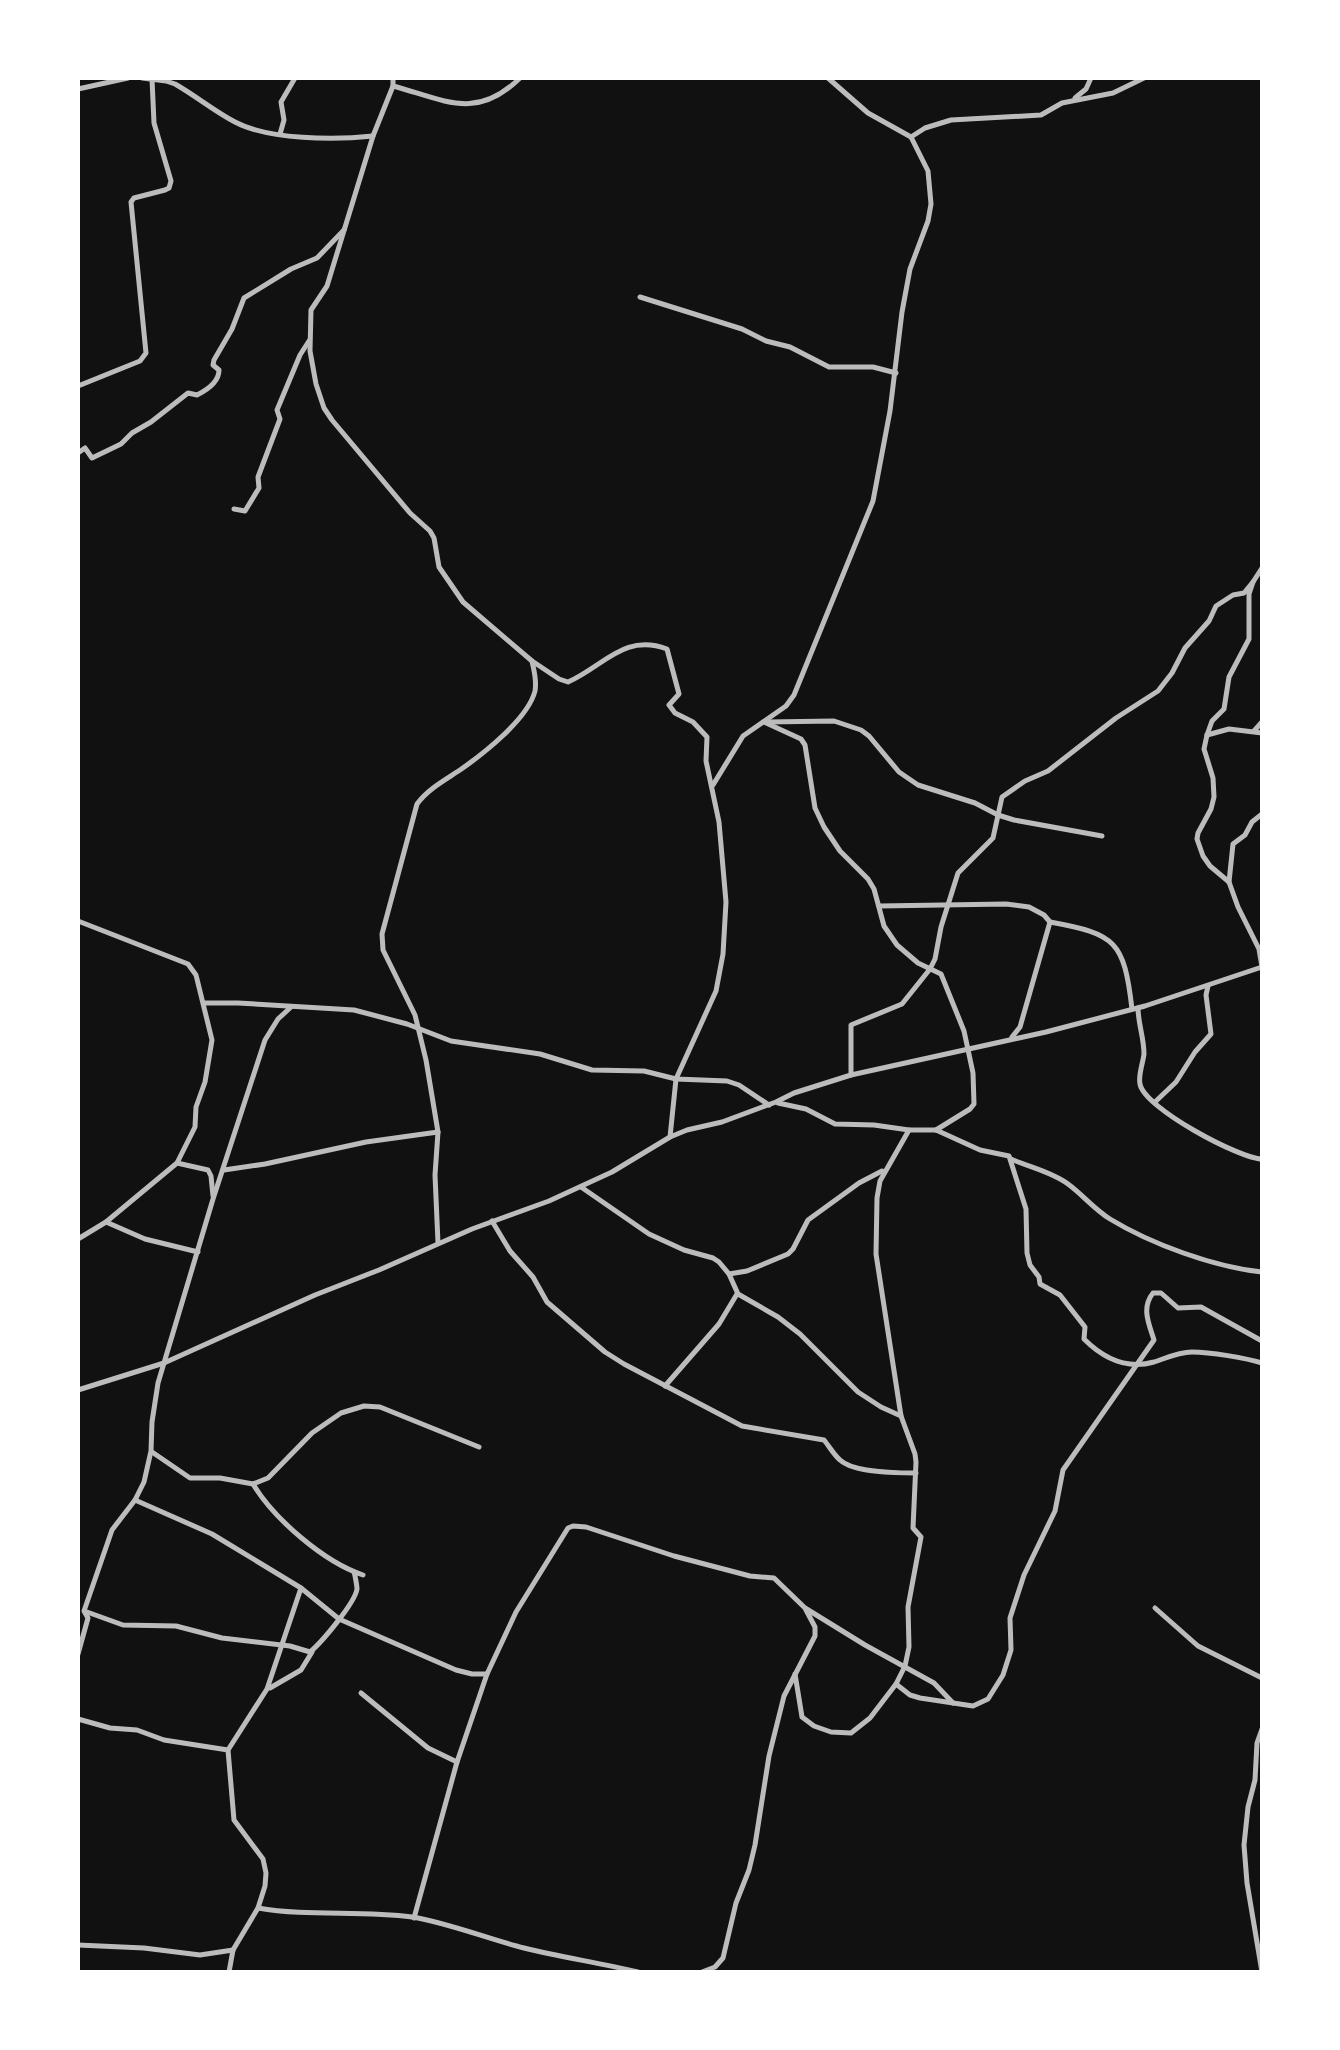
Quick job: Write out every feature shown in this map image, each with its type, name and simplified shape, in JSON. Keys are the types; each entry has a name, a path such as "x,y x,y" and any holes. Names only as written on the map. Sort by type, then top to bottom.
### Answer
{"street":[{"path":"78,89 128,78"},
{"path":"142,78 168,79 236,123 280,134 374,136"},
{"path":"280,134 284,120 281,102 295,78"},
{"path":"392,78 393,86 327,286 311,310 316,384 327,413 410,513 430,531 439,568 460,598 532,661 568,682 630,646 644,643 667,649 679,694 669,705 694,722 707,737 706,761 722,847 726,902 724,954 712,1004 676,1079 670,1136"},
{"path":"393,86 474,105 500,95 520,78"},
{"path":"712,787 743,736 786,706 794,695 861,535 873,501 910,270 931,204 928,171 911,136 868,113 828,78"},
{"path":"1072,100 1091,78"},
{"path":"911,136 951,120 1041,115 1062,103 1113,93 1144,78"},
{"path":"78,386 140,361 146,353 132,202 170,185 154,123 152,79"},
{"path":"78,452 84,448 92,458 113,450 188,392 197,395 208,388 218,376 219,370 213,363 244,298 318,258 345,228"},
{"path":"640,297 742,329 829,367 873,367 896,373"},
{"path":"234,509 245,512 259,488 258,477 280,419 277,410 310,338"},
{"path":"851,1075 851,1025 902,1004 930,968 958,873 993,838 1002,797 1048,771 1158,690 1216,606 1244,593 1262,568"},
{"path":"1230,882 1210,866 1198,839 1214,797 1204,749 1212,722 1224,710 1229,678 1249,639 1248,605 1253,582"},
{"path":"438,1243 438,1132 420,1029 382,942 417,804 424,794 476,759 525,712 536,686 532,661"},
{"path":"764,722 834,721 861,730 912,782 974,802 998,815 1102,836"},
{"path":"764,722 806,745 815,808 824,827 840,851 868,879 884,926 898,945 944,978 969,1049 974,1104 936,1130"},
{"path":"1254,731 1262,722"},
{"path":"1207,735 1230,729 1262,733"},
{"path":"78,1390 164,1363 492,1220 549,1202 612,1172 670,1136 851,1075 1046,1032 1262,967 1259,949 1230,882 1233,844 1262,814"},
{"path":"878,906 1020,905 1044,915 1050,922 1089,929 1112,942 1129,983 1144,1047 1140,1084 1143,1091 1161,1109 1204,1137 1247,1157 1262,1159"},
{"path":"78,922 182,960 196,975 212,1040 195,1126 177,1164 106,1222 78,1239"},
{"path":"1010,1039 1020,1027 1050,922"},
{"path":"1155,1102 1176,1082 1211,1034 1208,986"},
{"path":"204,1004 348,1010 394,1020 458,1042 540,1054 592,1070 727,1081 773,1104 801,1108 835,1124 936,1130 1058,1178 1096,1210 1156,1243 1190,1256 1262,1272"},
{"path":"78,1654 88,1618 84,1611 112,1530 144,1482 153,1407 164,1363 265,1040 291,1007"},
{"path":"794,1674 802,1718 814,1726 844,1733 857,1730 870,1718 906,1666 910,1640 908,1607 921,1537 913,1528 915,1454 902,1416 876,1254 880,1181 909,1130"},
{"path":"224,1170 438,1132"},
{"path":"1011,1159 1026,1209 1030,1265 1040,1284 1060,1294 1085,1327 1084,1339 1095,1350 1118,1364 1142,1365 1192,1352 1262,1362"},
{"path":"177,1164 208,1170 213,1199"},
{"path":"730,1274 748,1271 788,1254 808,1220 859,1182 886,1168"},
{"path":"580,1187 649,1234 713,1258 730,1274 737,1293 800,1334 858,1392 881,1408 902,1416"},
{"path":"492,1220 547,1302 605,1352 742,1426 825,1441 849,1466 916,1473"},
{"path":"106,1222 146,1239 198,1252"},
{"path":"665,1386 719,1324 737,1293"},
{"path":"896,1684 916,1697 972,1706 983,1702 1000,1680 1011,1650 1010,1618 1024,1575 1055,1511 1063,1470 1154,1340 1146,1311 1149,1298 1156,1293 1178,1308 1201,1306 1262,1341"},
{"path":"150,1451 184,1476 253,1484 268,1478 312,1432 348,1410 364,1406 380,1407 479,1447"},
{"path":"253,1484 307,1544 363,1575"},
{"path":"135,1500 212,1534 301,1588 339,1619 456,1670 487,1674"},
{"path":"414,1918 456,1762 487,1674 522,1601 572,1526 750,1576 774,1578 805,1608 865,1646 934,1682 953,1703"},
{"path":"267,1689 301,1670 339,1619 356,1592 354,1572"},
{"path":"229,1972 233,1950 258,1908 265,1886 263,1859 234,1820 228,1750 267,1689 301,1588"},
{"path":"702,1972 715,1967 723,1958 755,1845 784,1696 816,1636 805,1608"},
{"path":"1156,1608 1198,1646 1262,1678"},
{"path":"84,1611 123,1625 176,1626 222,1638 312,1652"},
{"path":"361,1693 428,1748 456,1762"},
{"path":"78,1719 110,1728 138,1730 164,1740 228,1750"},
{"path":"1262,1728 1244,1845 1262,1972"},
{"path":"258,1908 290,1914 348,1912 414,1918 530,1950 638,1972"},
{"path":"78,1945 200,1955 233,1950"}]}
